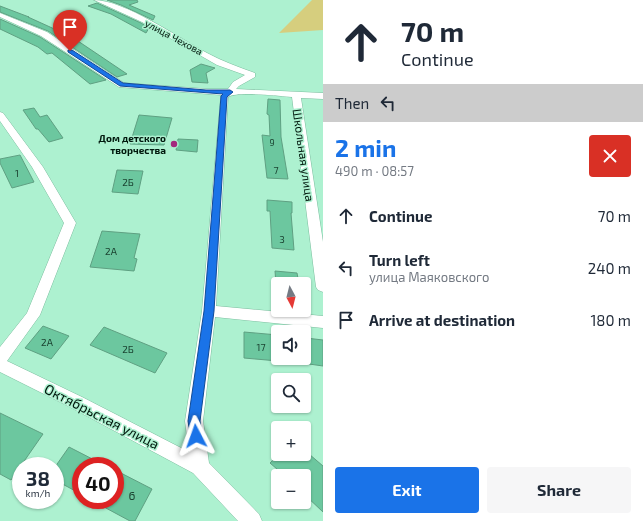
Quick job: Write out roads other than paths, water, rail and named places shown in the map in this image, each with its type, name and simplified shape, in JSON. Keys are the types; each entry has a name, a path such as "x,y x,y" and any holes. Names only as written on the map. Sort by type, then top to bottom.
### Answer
{"street":[{"name":"улица Чехова","path":"97,0 112,5 168,33 221,63 252,75 236,84 230,92"},
{"path":"0,15 44,34 122,85 206,92 323,96"},
{"path":"200,467 194,421 209,311 224,96 230,92"},
{"name":"Школьная улица","path":"296,94 323,287"},
{"path":"0,115 16,134 60,203 70,223 33,315 0,360"},
{"path":"209,311 323,322"},
{"name":"Октябрьская улица","path":"0,365 76,402 200,467 252,521"}],"place":[{"name":"Дом детского творчества","path":"174,144"}]}
